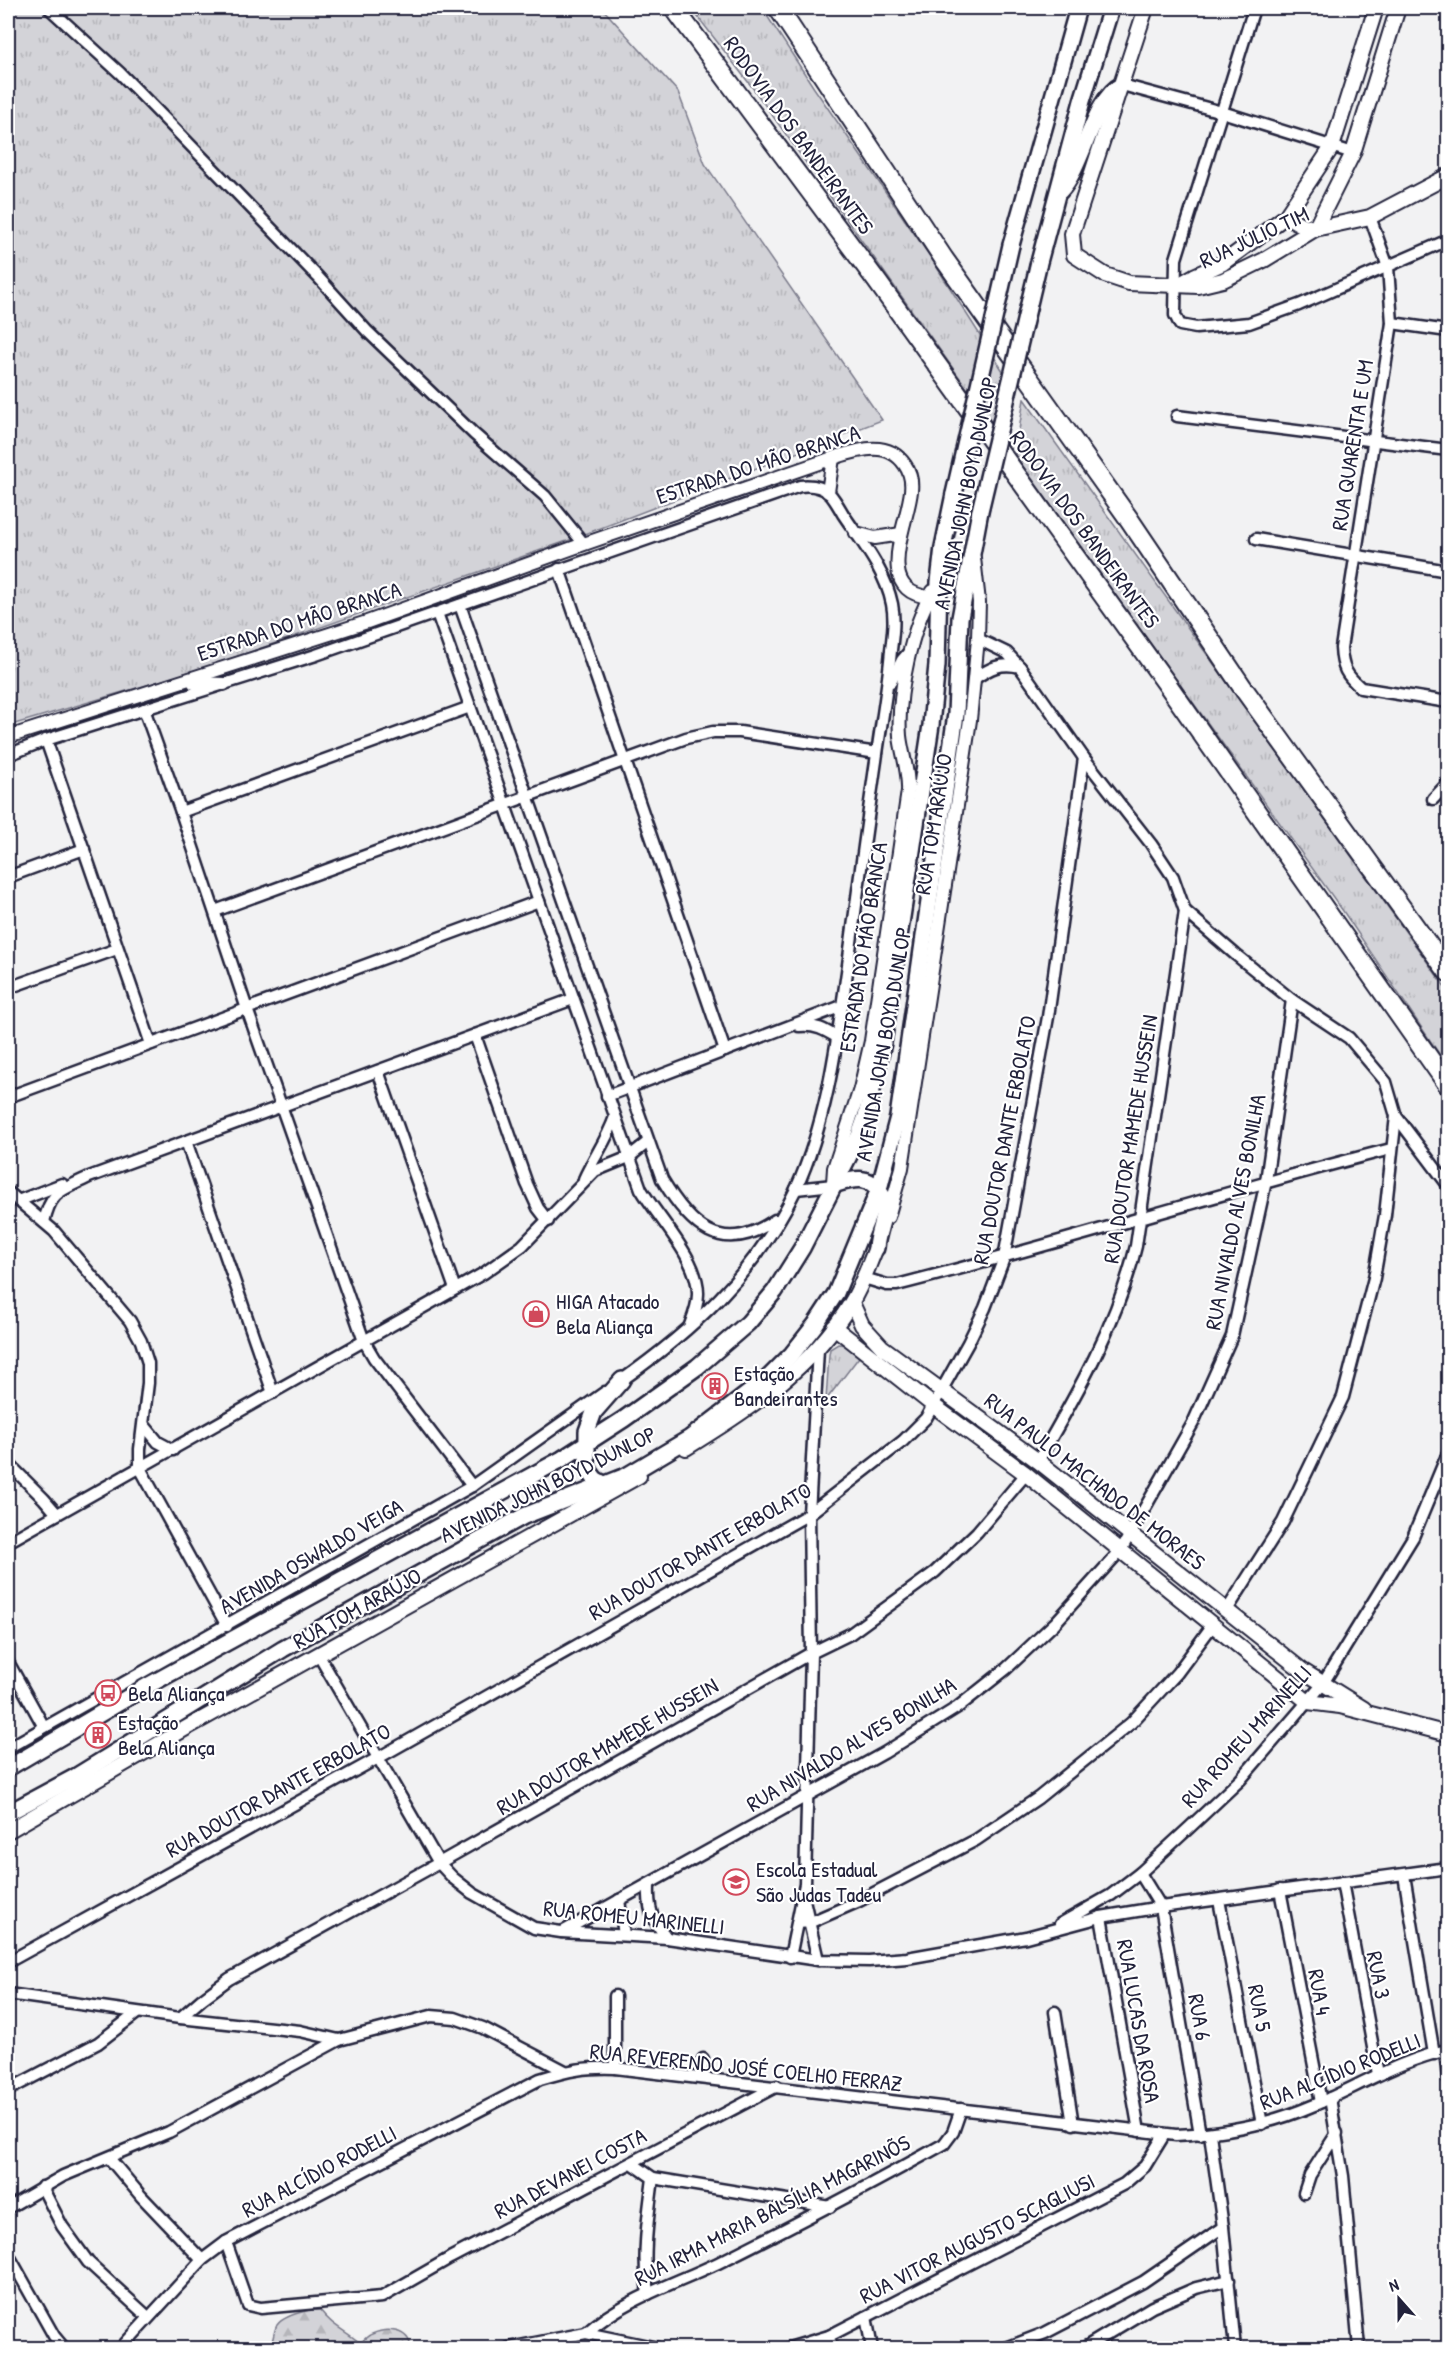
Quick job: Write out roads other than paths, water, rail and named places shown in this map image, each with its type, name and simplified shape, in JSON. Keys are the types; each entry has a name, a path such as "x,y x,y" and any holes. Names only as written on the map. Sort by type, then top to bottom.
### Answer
{"highway":[{"name":"RODOVIA DOS BANDEIRANTES","path":"674,8 876,280 1167,684 1449,1085"},
{"name":"RODOVIA DOS BANDEIRANTES","path":"778,8 944,259 1129,519 1243,687 1449,972"}],"main road":[{"name":"AVENIDA JOHN BOYD DUNLOP","path":"8,1768 149,1685 586,1444 697,1367 747,1323 775,1291 802,1248 859,1136 883,1043 931,725 937,665 939,582 943,547 1011,245 1078,8"},
{"name":"AVENIDA JOHN BOYD DUNLOP","path":"8,1813 75,1777 284,1649 412,1577 538,1509 634,1475 690,1438 709,1429 792,1354 836,1293 879,1189 898,1117 956,714 960,618 973,545 1038,266 1111,8"},
{"path":"1056,196 1072,175 1110,92 1122,86 1146,8"},
{"path":"1176,286 1223,263 1286,216 1332,147 1376,8"},
{"path":"1286,216 1315,229 1353,153 1398,8"},
{"name":"RUA JÚLIO TIM","path":"1122,86 1072,234 1074,255 1105,275 1129,283 1198,286 1223,280 1264,260 1315,229 1370,217 1449,176"},
{"path":"709,1429 788,1379 818,1348 852,1303 876,1248 885,1205 879,1189 864,1179 853,1179 833,1185"},
{"name":"RUA PAULO MACHADO DE MORAES","path":"852,1303 870,1335 882,1347 1038,1461 1303,1671 1322,1685 1377,1717"},
{"name":"RUA PAULO MACHADO DE MORAES","path":"834,1327 934,1406 1026,1474 1308,1702"},
{"path":"605,1485 595,1479 587,1468 586,1444 589,1422 594,1412 622,1380"},
{"name":"RUA TOM ARAÚJO","path":"8,1831 634,1475"},
{"path":"1308,1702 1340,1706 1449,1734"}],"street":[{"path":"49,8 120,73 318,277 367,332 474,434 545,496 584,544"},
{"path":"1254,8 1176,259 1175,315 1180,324 1196,328 1226,327 1249,323 1449,240"},
{"path":"1122,86 1222,112 1353,153"},
{"name":"RUA QUARENTA E UM","path":"1370,217 1388,267 1392,323 1341,648 1342,664 1351,679 1361,688 1449,702"},
{"path":"1392,323 1449,331"},
{"path":"1177,416 1449,450"},
{"name":"ESTRADA DO MÃO BRANCA","path":"8,737 367,622 854,451 880,448 890,451 899,457 908,469 912,490 900,534 897,564 900,578 907,589 917,596 929,597 909,651 900,734 908,775 908,791 871,1041 860,1089 834,1168 833,1185"},
{"path":"828,492 833,458"},
{"path":"8,755 46,740 437,613 800,486 809,485 828,492 885,581 892,603 894,622 888,690"},
{"path":"856,533 875,538 900,534"},
{"path":"1256,539 1449,571"},
{"name":"RUA TOM ARAÚJO","path":"876,1248 902,1168 970,720 978,639 979,602 973,545"},
{"path":"559,569 725,1051"},
{"path":"929,597 939,582"},
{"path":"460,605 662,1179 687,1216 714,1234 741,1236 764,1228 780,1217"},
{"path":"437,613 629,1157 647,1199 689,1259 696,1274 699,1293 696,1311 687,1331"},
{"path":"978,639 1008,653 1020,667 1084,758 1151,844 1173,877 1185,911 1292,1000 1349,1038 1386,1082 1396,1116 1449,1185"},
{"path":"888,690 897,669 909,651"},
{"path":"974,679 985,671 1001,665 1020,667"},
{"path":"174,684 200,682 224,684"},
{"name":"AVENIDA OSWALDO VEIGA","path":"8,1748 472,1486 651,1361 687,1331 739,1278 796,1189 825,1104 838,1038 877,753 888,690"},
{"path":"181,812 470,707"},
{"path":"144,709 364,1341 374,1358 472,1486"},
{"path":"215,911 686,738 713,732 740,732 877,753"},
{"path":"46,740 152,1044"},
{"name":"RUA DOUTOR DANTE ERBOLATO","path":"8,1962 378,1758 809,1514 903,1441 926,1418 985,1308 1004,1258 1048,1017 1084,758"},
{"path":"1433,799 1449,783"},
{"path":"8,877 84,849"},
{"path":"8,1097 539,901"},
{"name":"RUA DOUTOR MAMEDE HUSSEIN","path":"1038,1461 1068,1409 1129,1276 1137,1246 1185,911"},
{"path":"8,988 117,949"},
{"path":"44,1222 48,1204 55,1194 89,1177 573,999"},
{"name":"RUA NIVALDO ALVES BONILHA","path":"561,1932 884,1753 958,1707 1006,1669 1055,1623 1121,1550 1132,1535 1193,1423 1232,1336 1266,1180 1292,1000"},
{"path":"607,1096 842,1006"},
{"path":"793,1026 818,1027 838,1038"},
{"path":"475,1035 527,1184 538,1208 548,1221"},
{"path":"378,1071 455,1289"},
{"path":"1227,1610 1282,1522 1343,1397 1374,1278 1396,1116"},
{"path":"583,1182 591,1163 608,1137 615,1117"},
{"path":"186,1141 273,1393"},
{"path":"8,1542 484,1273 522,1246 583,1182 606,1165 629,1157 648,1142"},
{"path":"864,1278 887,1285 897,1285 1004,1258 1266,1180 1391,1149"},
{"path":"18,1201 71,1181 89,1177"},
{"path":"796,1189 833,1185"},
{"path":"8,1192 54,1232 130,1321 141,1341 148,1373 140,1468 227,1626"},
{"path":"790,1957 805,1884 811,1653 809,1514 818,1348"},
{"path":"144,1425 152,1437 173,1449"},
{"name":"RUA ROMEU MARINELLI","path":"1046,1932 1111,1894 1140,1872 1240,1780 1308,1702 1322,1685 1413,1537 1449,1453"},
{"path":"8,1463 57,1514"},
{"name":"RUA DOUTOR MAMEDE HUSSEIN","path":"180,2018 229,1979 811,1653 850,1635 935,1572 976,1532 1026,1474"},
{"path":"798,1923 811,1922 857,1902 976,1840 1038,1798 1131,1723 1177,1673 1212,1626"},
{"name":"RUA ROMEU MARINELLI","path":"318,1654 439,1863 472,1893 534,1928 561,1932 667,1938 818,1960 869,1961 908,1958 1026,1937 1101,1917 1161,1907 1449,1868"},
{"path":"8,1662 44,1727"},
{"path":"1140,1872 1161,1907"},
{"path":"1404,1875 1434,2054"},
{"name":"RUA 3","path":"1342,1882 1378,2074"},
{"path":"649,1884 648,1906 654,1921 667,1938"},
{"name":"RUA 4","path":"1280,1890 1326,2100 1337,2133 1359,2349"},
{"name":"RUA ROMEU MARINELLI","path":"1101,1917 1111,1894"},
{"path":"803,1897 811,1922 818,1960"},
{"path":"620,1900 624,1935"},
{"name":"RUA 5","path":"1219,1900 1262,2124"},
{"name":"RUA 6","path":"1161,1907 1223,2227 1236,2349"},
{"name":"RUA LUCAS DA ROSA","path":"1101,1917 1138,2131"},
{"name":"RUA REVERENDO JOSÉ COELHO FERRAZ","path":"8,1994 137,2013 300,2031 339,2040 431,2016 455,2018 483,2028 565,2072 586,2067 615,2068 1164,2135 1205,2134"},
{"path":"615,1996 615,2068"},
{"path":"1055,2012 1073,2124"},
{"path":"8,2090 98,2043 137,2013"},
{"path":"8,2208 63,2176 169,2132 339,2040"},
{"path":"1447,2050 1449,2079"},
{"name":"RUA ALCÍDIO RODELLI","path":"1205,2134 1262,2124 1326,2100 1378,2074 1447,2050"},
{"path":"701,2078 703,2059"},
{"name":"RUA ALCÍDIO RODELLI","path":"121,2349 202,2260 226,2242 540,2079 565,2072"},
{"name":"RUA DEVANEI COSTA","path":"226,2242 248,2305 261,2308 382,2297 450,2258 777,2086"},
{"name":"RUA IRMA MARIA BALSÍLIA MAGARINÕS","path":"586,2333 614,2310 694,2275 830,2207 944,2144 953,2132 961,2109"},
{"path":"1304,2193 1310,2175 1337,2133"},
{"name":"RUA VITOR AUGUSTO SCAGLIUSI","path":"789,2349 829,2336 1124,2184 1145,2166 1164,2135"},
{"path":"109,2158 141,2196 202,2260"},
{"path":"632,2163 654,2178 830,2207"},
{"path":"648,2294 644,2267 644,2240 654,2178"},
{"path":"42,2187 62,2226 88,2262 148,2317"},
{"path":"1006,2349 1045,2333 1143,2282 1223,2227"},
{"path":"8,2254 54,2336 64,2349"},
{"path":"1083,2349 1152,2307 1196,2288 1229,2280"},
{"path":"866,2317 872,2349"},
{"path":"509,2349 586,2333 658,2349"},
{"path":"829,2336 831,2349"}],"place":[{"name":"HIGA Atacado Bela Aliança","path":"536,1314"},
{"name":"Estação Bandeirantes","path":"715,1386"},
{"name":"Bela Aliança","path":"108,1693"},
{"name":"Estação Bela Aliança","path":"98,1735"},
{"name":"Escola Estadual São Judas Tadeu","path":"736,1882"}]}
